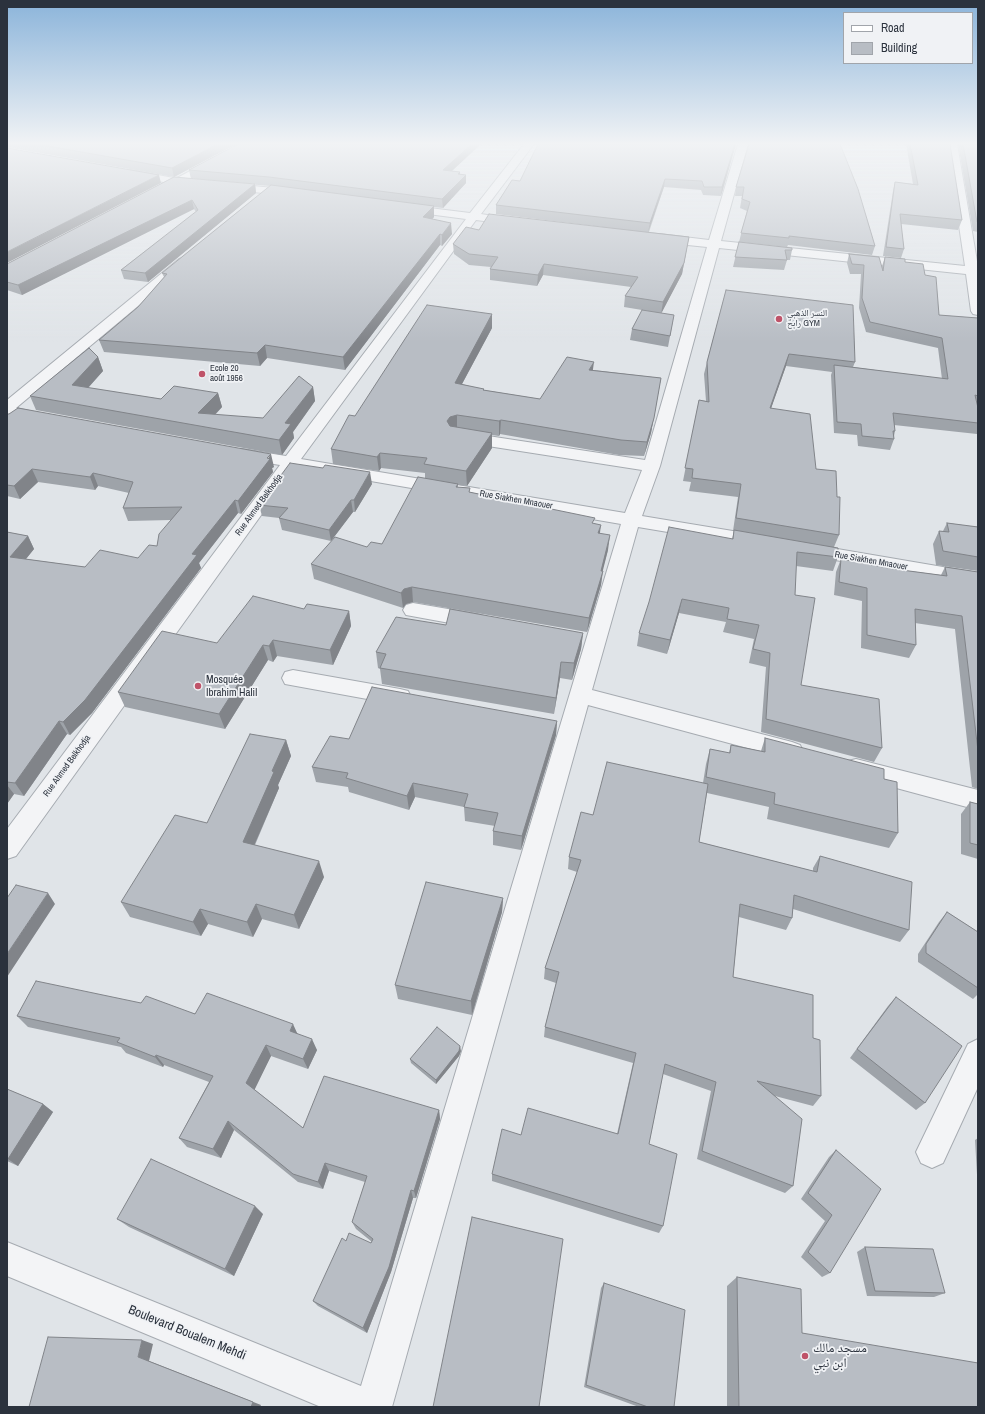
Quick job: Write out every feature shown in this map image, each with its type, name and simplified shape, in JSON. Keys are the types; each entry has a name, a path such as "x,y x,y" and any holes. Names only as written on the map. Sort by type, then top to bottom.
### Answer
{"street":[{"path":"423,210 527,223"},
{"name":"Rue Ahmed Belkhodja","path":"7,848 478,210"},
{"path":"373,1407 562,726 580,694 587,642 652,466 691,322 724,210"},
{"path":"963,210 974,271 978,311"},
{"path":"644,236 714,245 974,271"},
{"path":"7,410 191,256"},
{"path":"7,410 54,420"},
{"path":"457,436 652,466"},
{"name":"Rue Siakhen Mnaouer","path":"227,451 290,463 978,579"},
{"path":"413,610 497,625"},
{"path":"293,678 416,700"},
{"path":"580,694 810,756"},
{"path":"833,762 978,800"},
{"path":"932,1152 978,1054"},
{"name":"Boulevard Boualem Mehdi","path":"7,1259 366,1407"}],"building":[{"path":"7,210 90,210 7,252"},
{"path":"111,210 172,210 18,285 7,282 7,264"},
{"path":"198,210 223,210 145,273 121,270"},
{"path":"240,210 430,210 423,217 451,223 442,235 440,234 343,357 265,345 257,353 99,340 138,307 167,274 162,273"},
{"path":"539,210 654,210 650,223"},
{"path":"748,210 864,210 875,246 789,236 789,238 741,233"},
{"path":"891,210 960,210 962,220 900,214 904,249 886,247"},
{"path":"975,210 978,210 977,222"},
{"path":"489,214 689,237 684,263 663,302 625,296 638,277 544,264 538,275 490,269 498,257 469,254 453,244 466,227 479,230"},
{"path":"739,242 792,248 792,250 785,250 787,260 735,257"},
{"path":"849,254 879,257 883,271 885,257 905,259 905,262 923,264 925,275 936,277 939,315 978,318 978,396 975,395 978,408 978,423 893,413 895,431 893,431 894,439 862,436 861,424 837,422 834,365 948,379 942,338 870,322 862,298 864,265 852,264"},
{"path":"726,290 853,305 855,362 789,354 770,408 810,414 816,469 836,471 837,497 840,497 839,535 736,518 741,484 692,478 693,469 685,468 699,400 709,402 707,362"},
{"path":"427,305 492,314 455,383 484,389 483,390 540,399 567,357 594,362 589,370 661,378 654,418 647,442 621,440 501,420 499,421 457,415 450,417 447,421 450,426 492,433 466,471 424,464 427,458 380,453 377,457 331,449 349,415 355,416"},
{"path":"642,310 674,315 670,336 632,329"},
{"path":"89,348 98,357 72,385 161,399 174,386 218,393 198,413 263,418 299,376 313,387 285,423 291,424 279,440 30,396"},
{"path":"18,408 271,454 267,458 270,459 238,501 235,500 192,554 197,555 85,700 63,722 59,721 15,783 7,782 7,532 28,536 10,557 85,567 100,550 138,558 149,545 157,546 159,534 182,507 123,508 133,482 93,473 90,477 32,469 14,486 7,485 7,414"},
{"path":"290,463 323,468 325,465 370,472 354,500 351,500 329,530 279,518 288,508 259,505"},
{"path":"418,477 458,484 456,487 470,488 469,492 595,518 592,523 601,525 598,533 610,535 601,571 603,571 589,618 412,587 404,589 401,593 311,564 335,537 367,547 371,542 382,544"},
{"path":"947,523 978,527 978,557 943,551 939,531 949,532"},
{"path":"669,527 733,539 734,530 838,548 838,557 797,552 795,595 815,598 801,685 879,699 882,748 766,719 770,653 753,649 759,625 727,619 729,608 682,599 670,640 639,633"},
{"path":"841,559 894,569 947,576 945,567 978,572 978,751 962,616 915,609 916,645 867,635 867,588 839,582"},
{"path":"253,596 304,609 307,604 349,611 330,650 273,640 269,646 263,645 219,714 118,692 162,631 217,643"},
{"path":"450,609 583,633 574,663 561,662 556,698 380,668 386,654 376,652 396,617 446,625"},
{"path":"372,687 557,721 522,836 493,831 498,813 464,807 468,794 413,783 407,796 346,778 348,773 312,767 330,736 349,739"},
{"path":"250,734 286,740 272,771 274,772 243,842 319,861 294,915 256,904 247,922 200,909 193,922 121,902 175,815 207,823"},
{"path":"765,738 884,769 884,779 897,782 898,833 774,804 775,793 706,777 710,749 730,753 731,745 765,752"},
{"path":"607,762 708,784 699,842 817,872 820,856 912,882 909,930 794,895 792,918 740,904 733,977 813,995 813,1038 820,1040 821,1096 757,1081 802,1119 793,1186 702,1151 716,1082 665,1064 649,1144 677,1154 663,1226 492,1174 502,1129 521,1135 528,1108 618,1134 636,1053 545,1027 559,972 545,968 581,860 569,857 581,812 593,815"},
{"path":"970,802 978,804 978,845 970,843"},
{"path":"426,882 503,898 471,1001 395,985"},
{"path":"16,885 48,893 7,954 7,898"},
{"path":"947,912 978,932 978,988 926,953 926,944"},
{"path":"36,981 141,1003 146,996 195,1014 207,993 293,1024 290,1031 312,1039 303,1059 266,1045 246,1083 303,1128 324,1076 439,1110 414,1191 411,1190 389,1267 363,1328 313,1301 342,1238 346,1241 349,1233 371,1243 373,1239 352,1222 367,1176 325,1163 318,1182 293,1174 228,1121 213,1149 179,1138 213,1076 156,1055 155,1057 117,1042 120,1038 17,1016"},
{"path":"896,997 962,1046 925,1103 857,1049"},
{"path":"437,1027 460,1046 459,1051 436,1080 410,1059"},
{"path":"7,1089 43,1104 8,1159 7,1159"},
{"path":"836,1150 881,1189 830,1273 808,1252 832,1215 808,1193"},
{"path":"151,1159 255,1206 225,1269 117,1219"},
{"path":"472,1217 563,1239 539,1407 433,1407"},
{"path":"865,1247 933,1249 945,1293 875,1291"},
{"name":"مسجد مالك ابن نبي","path":"737,1277 801,1289 802,1333 978,1363 978,1407 739,1407"},
{"path":"604,1283 685,1310 674,1407 648,1407 586,1385"},
{"path":"48,1337 142,1340 138,1357 253,1402 251,1407 29,1407"}],"place":[{"name":"النسر الذهبي رابح GYM","path":"779,319"},
{"name":"Ecole 20 août 1956","path":"202,374"},
{"name":"Mosquée Ibrahim Halil","path":"198,686"},
{"name":"مسجد مالك ابن نبي","path":"805,1356"}]}
